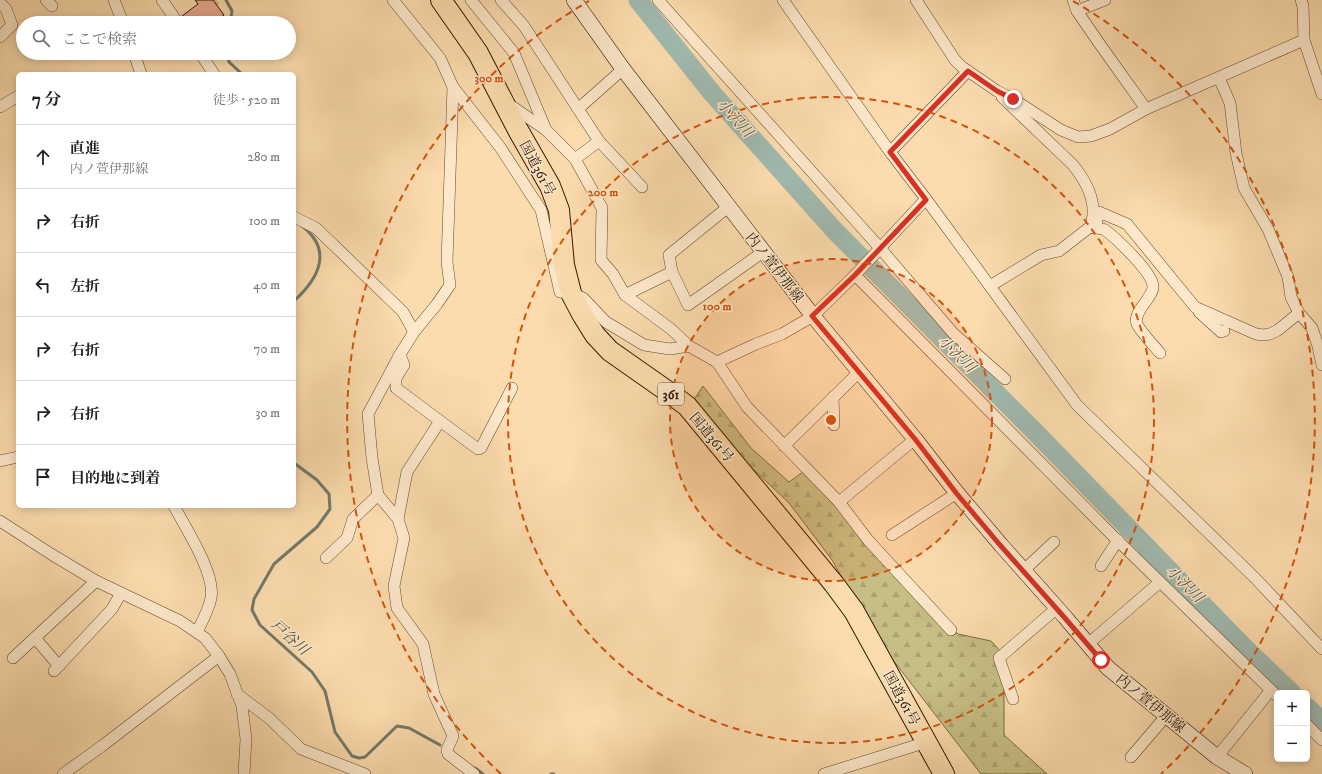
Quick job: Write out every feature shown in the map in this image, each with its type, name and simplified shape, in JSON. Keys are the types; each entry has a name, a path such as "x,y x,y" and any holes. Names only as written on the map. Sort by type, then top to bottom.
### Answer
{"highway":[{"name":"国道361号","path":"441,0 478,53 506,104 518,130 550,186 559,210 564,265 571,293 595,335 610,351 686,406 834,584 854,611 944,774"}],"main road":[{"name":"内ノ萱伊那線","path":"574,0 623,69 812,316 915,439 957,494 1023,571 1108,668 1217,757 1245,774"}],"street":[{"path":"114,0 120,16"},
{"path":"162,0 173,16"},
{"path":"393,0 440,58 453,87 500,147 541,210 560,292 571,293 583,298 606,322 644,345 670,349 689,346"},
{"path":"471,0 514,53 546,130"},
{"path":"501,0 524,26 599,141 642,187"},
{"path":"658,0 880,248 953,333 1005,379"},
{"path":"783,0 890,152 1077,405 1255,578 1322,649"},
{"path":"916,0 955,60 968,71 997,91 1013,99 1061,130 1078,137 1091,136 1104,131 1146,109 1304,40"},
{"path":"1073,0 1077,11 1146,109"},
{"path":"1077,11 1105,0"},
{"path":"1301,0 1303,6 1304,40 1322,94"},
{"path":"0,3 6,9 12,25 0,37"},
{"path":"136,60 140,72"},
{"path":"205,60 213,72"},
{"path":"578,109 623,69"},
{"path":"890,152 968,71"},
{"path":"1219,78 1230,103 1236,153 1244,188 1268,229 1288,277 1291,296 1299,313 1312,328 1322,365"},
{"path":"453,87 447,262 450,285 437,304 414,332 398,356 368,414 372,458 378,495 398,519 404,538 394,586 397,608 423,644 434,694 453,736 447,750 448,754 474,774"},
{"path":"997,91 1008,104 1073,165 1082,177 1093,207 1094,213 1092,227"},
{"path":"0,107 16,97"},
{"path":"506,104 513,107 546,130 575,159 602,208 601,260 613,274 625,295 671,329 689,346 717,362 747,407 839,502 868,540 951,630"},
{"path":"575,159 599,141"},
{"path":"717,362 782,334 812,316 856,274 926,200"},
{"path":"728,207 669,255 672,272 688,305 763,252"},
{"path":"990,286 1041,256 1059,251 1092,227 1099,212 1127,224 1195,307 1217,329 1221,332 1224,331"},
{"path":"296,218 316,228 390,299 403,312 414,332"},
{"path":"1092,227 1103,229 1119,242 1149,276 1153,286 1152,292 1137,317 1137,324 1160,353"},
{"path":"625,295 672,272"},
{"path":"856,274 1118,540 1274,693 1217,757"},
{"path":"1195,307 1256,334 1263,335 1270,334 1278,330 1299,313"},
{"path":"398,356 401,357 404,365 396,378 396,388 478,449 481,448 512,388"},
{"path":"784,446 859,372"},
{"path":"833,397 834,425"},
{"path":"398,519 407,472 440,421"},
{"path":"839,502 915,439"},
{"path":"0,460 16,457"},
{"path":"892,535 957,494"},
{"path":"326,558 347,538 353,518 378,495"},
{"path":"175,508 197,548 209,578 211,597 197,632"},
{"path":"0,521 96,581 180,621 205,638 219,656 230,674 242,706 246,739 244,774"},
{"path":"1101,566 1118,540"},
{"path":"1023,571 1054,542"},
{"path":"13,658 96,581"},
{"path":"1088,644 1160,582"},
{"path":"35,638 57,668 112,609 121,593"},
{"path":"1013,699 999,658 1057,608"},
{"path":"63,774 219,656"},
{"path":"237,694 270,718 302,749 365,774"},
{"path":"1131,757 1166,716"},
{"path":"1310,729 1322,740"},
{"path":"824,774 927,742"}],"green space":[{"path":"703,386 751,448 789,482 803,472 820,481 875,555 958,634 991,641 1004,655 1004,735 1047,774 981,774 876,638 832,560 789,503 715,433 693,401"}],"building":[{"path":"195,0 213,0 224,15 182,16 198,4"}],"waterway":[{"name":"戸谷川","path":"226,0 232,11 231,16"},
{"name":"小沢川","path":"638,0 712,93 834,230 1040,437 1245,648 1289,690"},
{"name":"戸谷川","path":"229,60 240,72"},
{"name":"戸谷川","path":"296,299 310,284 316,274 320,255 318,245 312,235 302,226"},
{"name":"戸谷川","path":"296,464 317,480 329,494 330,509 317,527 274,564 254,599 252,610 260,625 312,672 325,691 335,732 352,756 359,758 365,757 397,726 409,728 440,745"},
{"name":"小沢川","path":"1310,710 1322,721"},
{"name":"戸谷川","path":"475,768 483,774"}],"route":[{"path":"1013,99 997,91 968,71 890,152 926,200 855,275 812,316 915,439 957,494 1101,660"}]}
